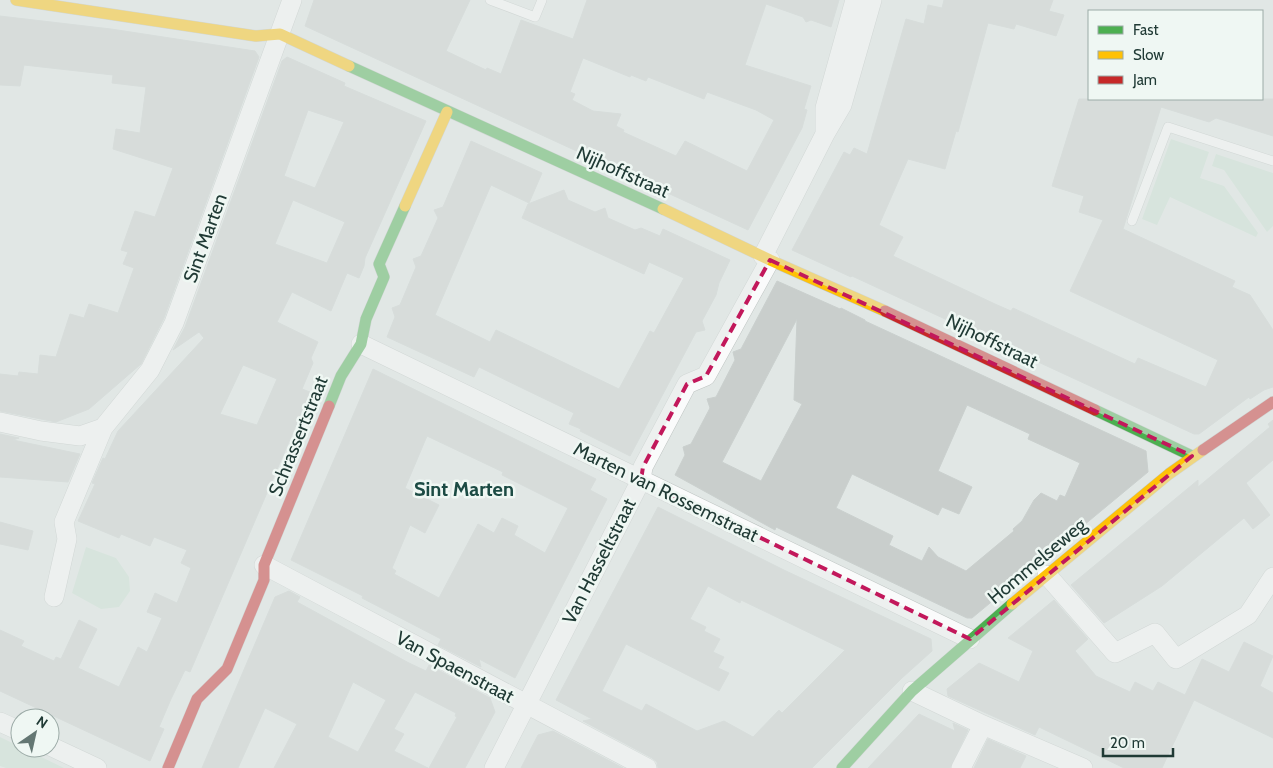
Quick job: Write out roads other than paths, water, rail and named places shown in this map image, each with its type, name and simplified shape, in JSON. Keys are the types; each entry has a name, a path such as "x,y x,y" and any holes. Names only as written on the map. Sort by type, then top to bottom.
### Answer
{"street":[{"name":"Nijhoffstraat","path":"16,0 256,36 280,34 927,330 1192,456"},
{"name":"Sint Marten","path":"54,597 67,539 64,522 103,428 150,370 174,323 292,0"},
{"path":"825,134 825,108 855,0"},
{"name":"Van Hasseltstraat","path":"494,768 640,480 643,467 687,384 706,376 767,258 825,134 842,105 872,0"},
{"name":"Schrassertstraat","path":"168,768 197,699 227,669 264,580 264,564 341,376 361,344 366,319 384,277 380,264 447,112"},
{"name":"Marten van Rossemstraat","path":"361,344 970,640"},
{"name":"Hommelseweg","path":"842,768 912,691 970,640 1169,474 1192,456 1273,402"},
{"path":"0,422 41,431 80,436 103,428"},
{"name":"Van Spaenstraat","path":"264,564 526,705 648,768"},
{"path":"1048,575 1115,653 1155,633 1176,659 1248,615 1273,577"},
{"path":"912,691 983,725 1082,768"},
{"path":"961,768 983,725"},
{"path":"60,751 97,768"}],"lane":[{"path":"490,0 535,17 542,0"},
{"path":"1132,221 1168,127 1273,161"}],"district":[{"name":"Sint Marten","path":"464,489"}]}
